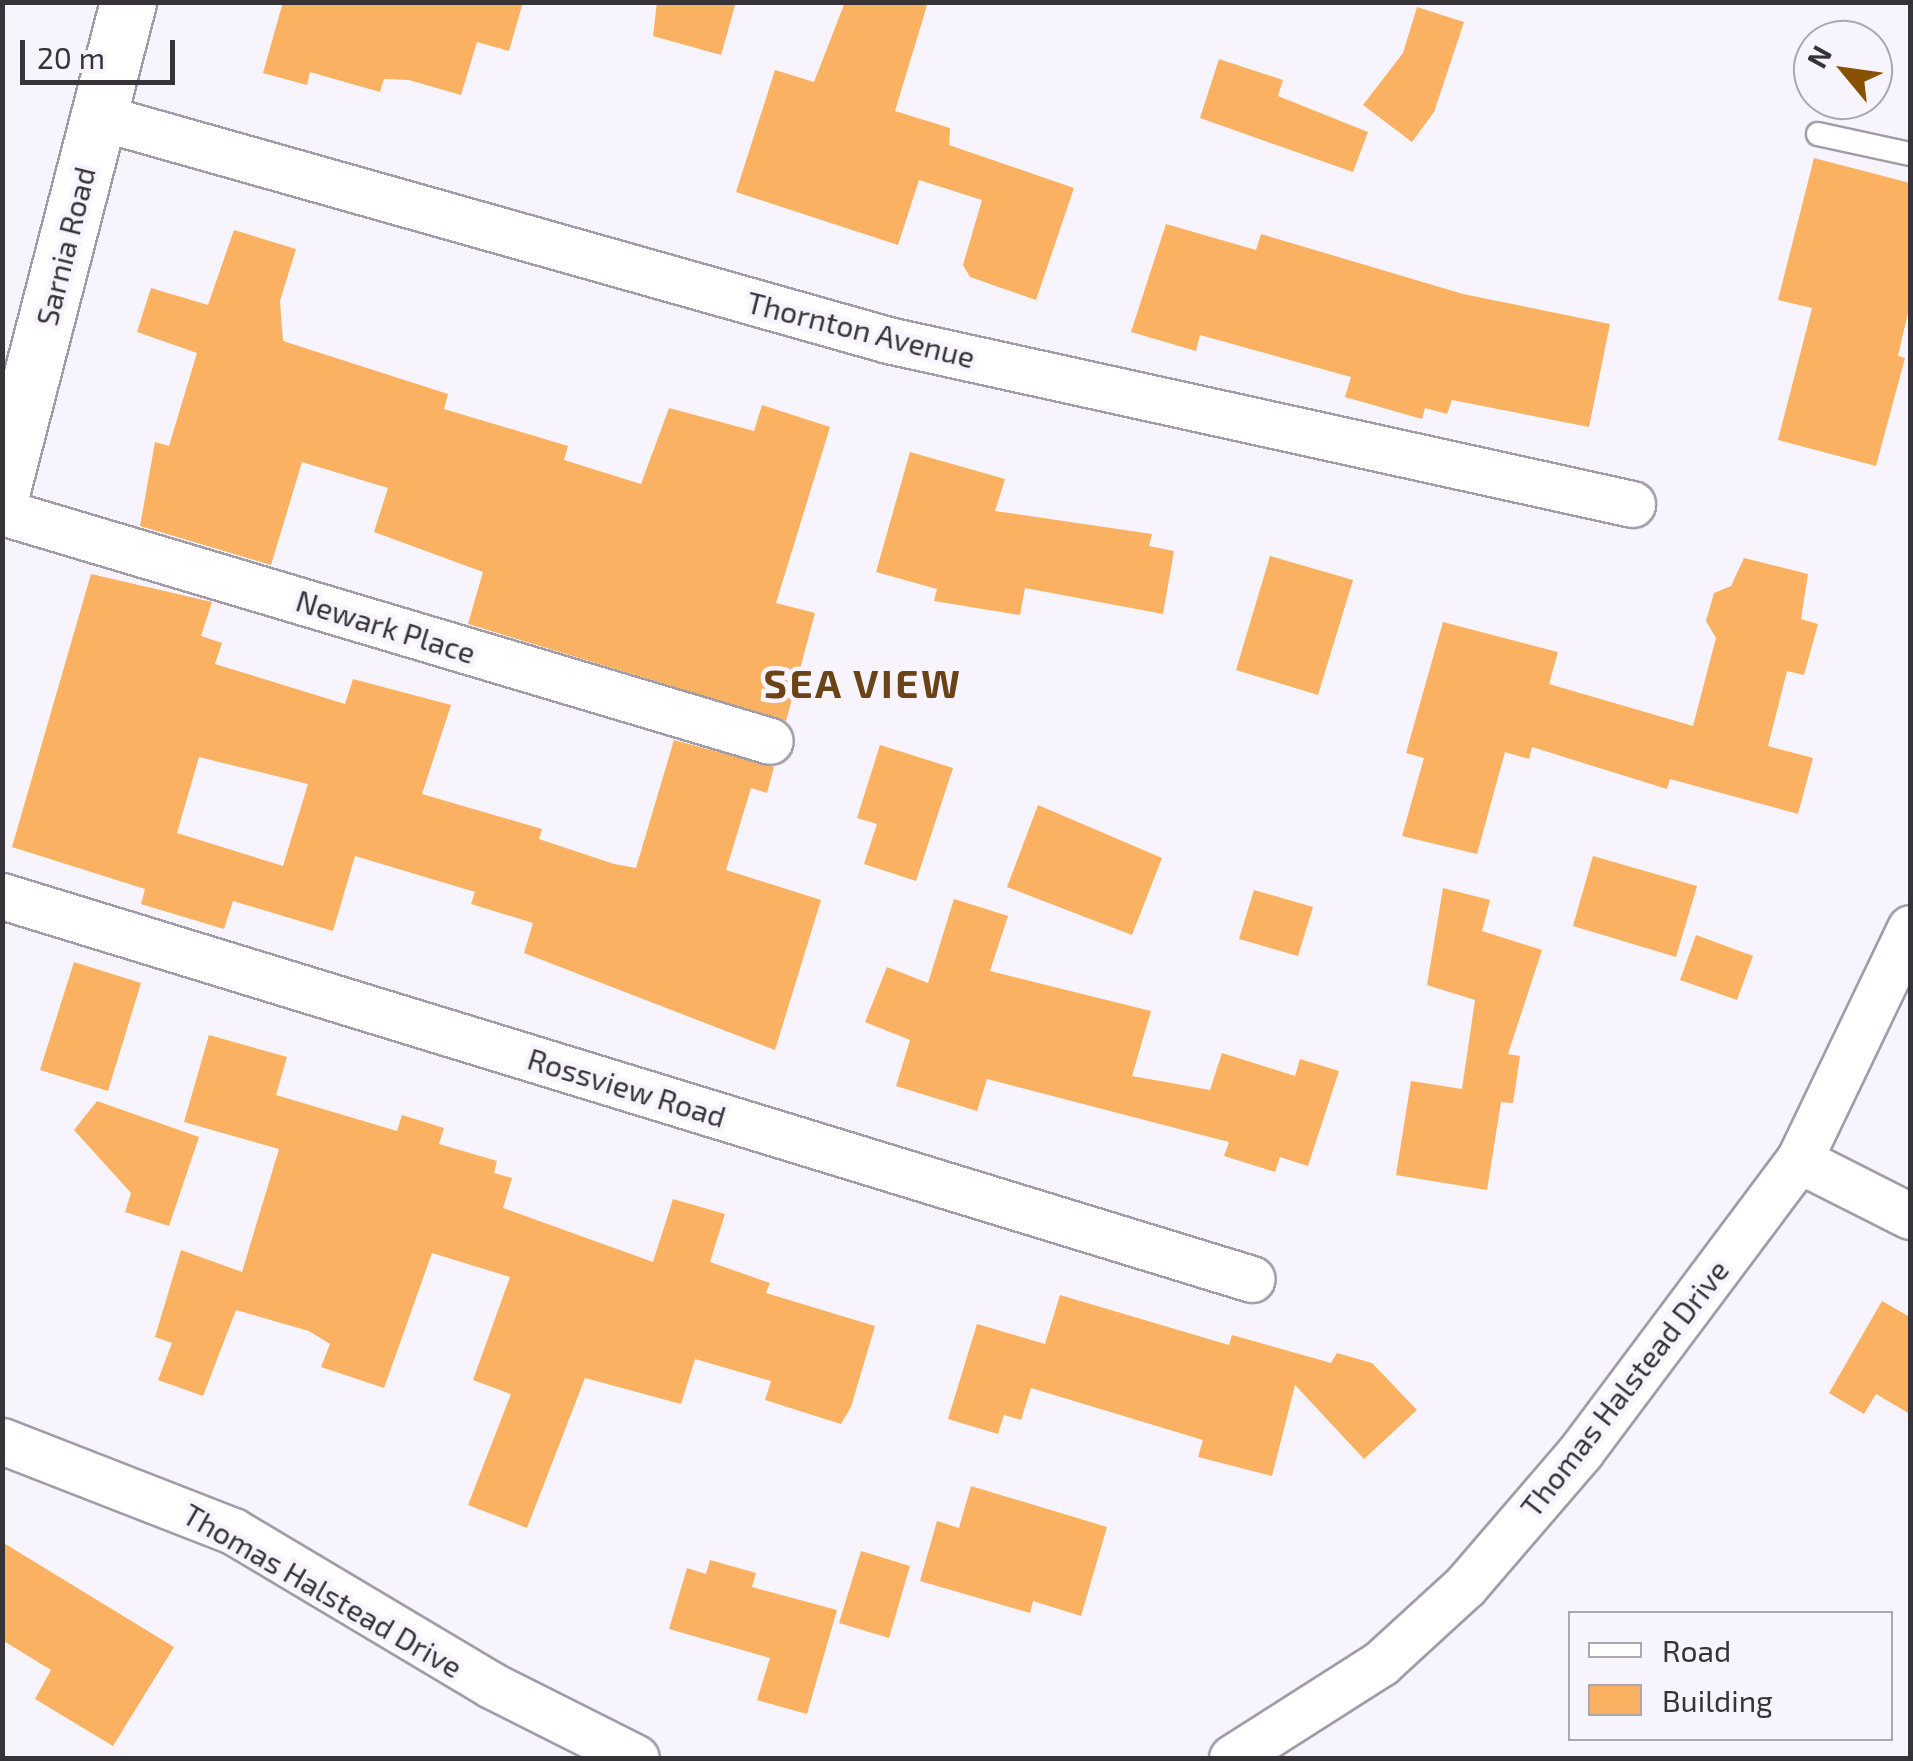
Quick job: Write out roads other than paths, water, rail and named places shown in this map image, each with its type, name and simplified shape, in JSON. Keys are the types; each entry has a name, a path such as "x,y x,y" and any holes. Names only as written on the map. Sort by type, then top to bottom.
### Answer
{"main road":[{"name":"Sarnia Road","path":"2,490 128,2"}],"street":[{"name":"Thornton Avenue","path":"99,117 888,340 1632,504"},
{"name":"Newark Place","path":"2,512 770,741"},
{"name":"Rossview Road","path":"2,896 1252,1278"},
{"name":"Thomas Halstead Drive","path":"1232,1758 1380,1663 1465,1586 1582,1451 1800,1160 1910,928"},
{"path":"1800,1160 1910,1216"},
{"name":"Thomas Halstead Drive","path":"2,1441 232,1531 490,1685 636,1758"}],"lane":[{"path":"1818,134 1910,154"}],"district":[{"name":"SEA VIEW","path":"863,682"}]}
